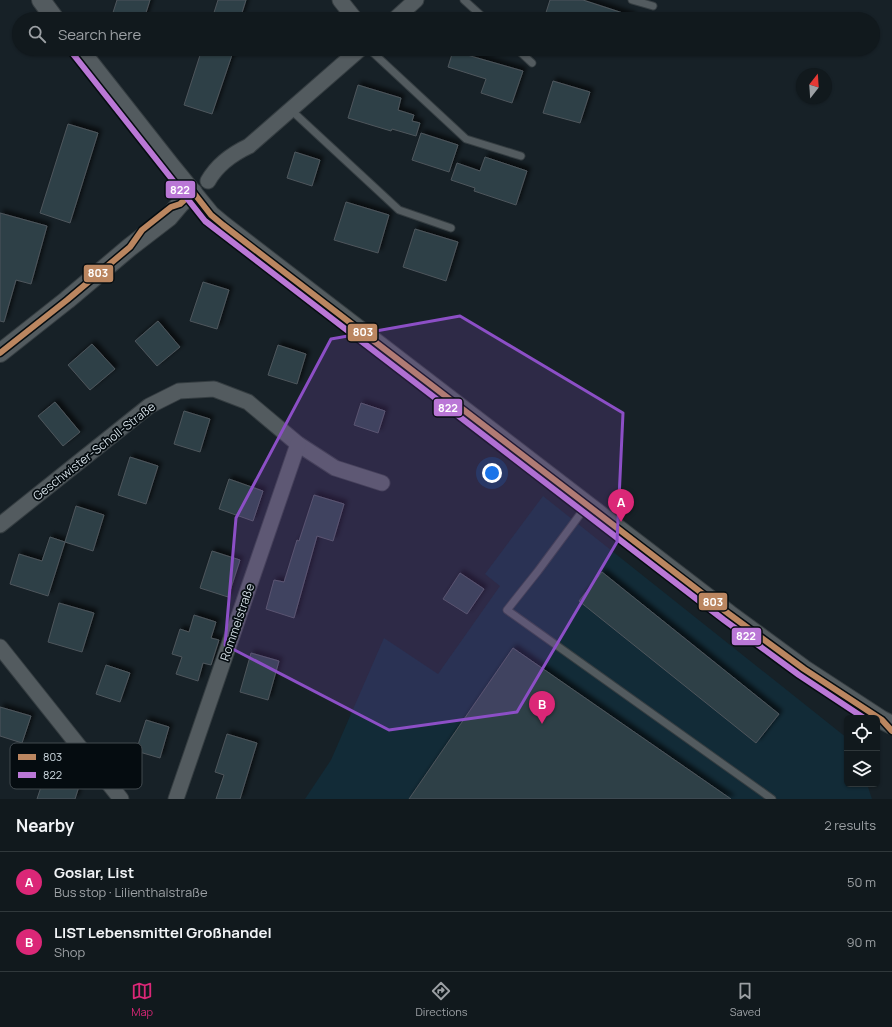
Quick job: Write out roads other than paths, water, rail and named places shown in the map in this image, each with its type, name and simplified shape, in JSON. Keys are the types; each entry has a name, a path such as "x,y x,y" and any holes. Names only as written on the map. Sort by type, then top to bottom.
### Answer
{"street":[{"path":"41,0 50,12"},
{"path":"340,0 350,12"},
{"path":"403,12 416,0"},
{"path":"84,56 170,166 186,198 211,215 729,614 804,668 889,726"},
{"path":"0,353 67,300 130,247 142,230 171,207 186,198 208,181 216,178 240,158 249,146 352,56"},
{"name":"Geschwister-Scholl-Straße","path":"0,525 149,406 179,391 214,389 248,402 298,444 335,468 382,483"},
{"name":"Rommelstraße","path":"176,799 298,444"},
{"path":"0,647 77,743"},
{"path":"114,789 122,799"}],"lane":[{"path":"464,0 477,12"},
{"path":"632,0 653,6"},
{"path":"377,56 466,139 521,156"},
{"path":"524,56 532,63"},
{"path":"291,110 399,210 451,228"},
{"path":"587,505 507,610 772,799"}],"place":[{"name":"Goslar, List","path":"621,522"},
{"name":"LIST Lebensmittel Großhandel","path":"542,724"}]}
